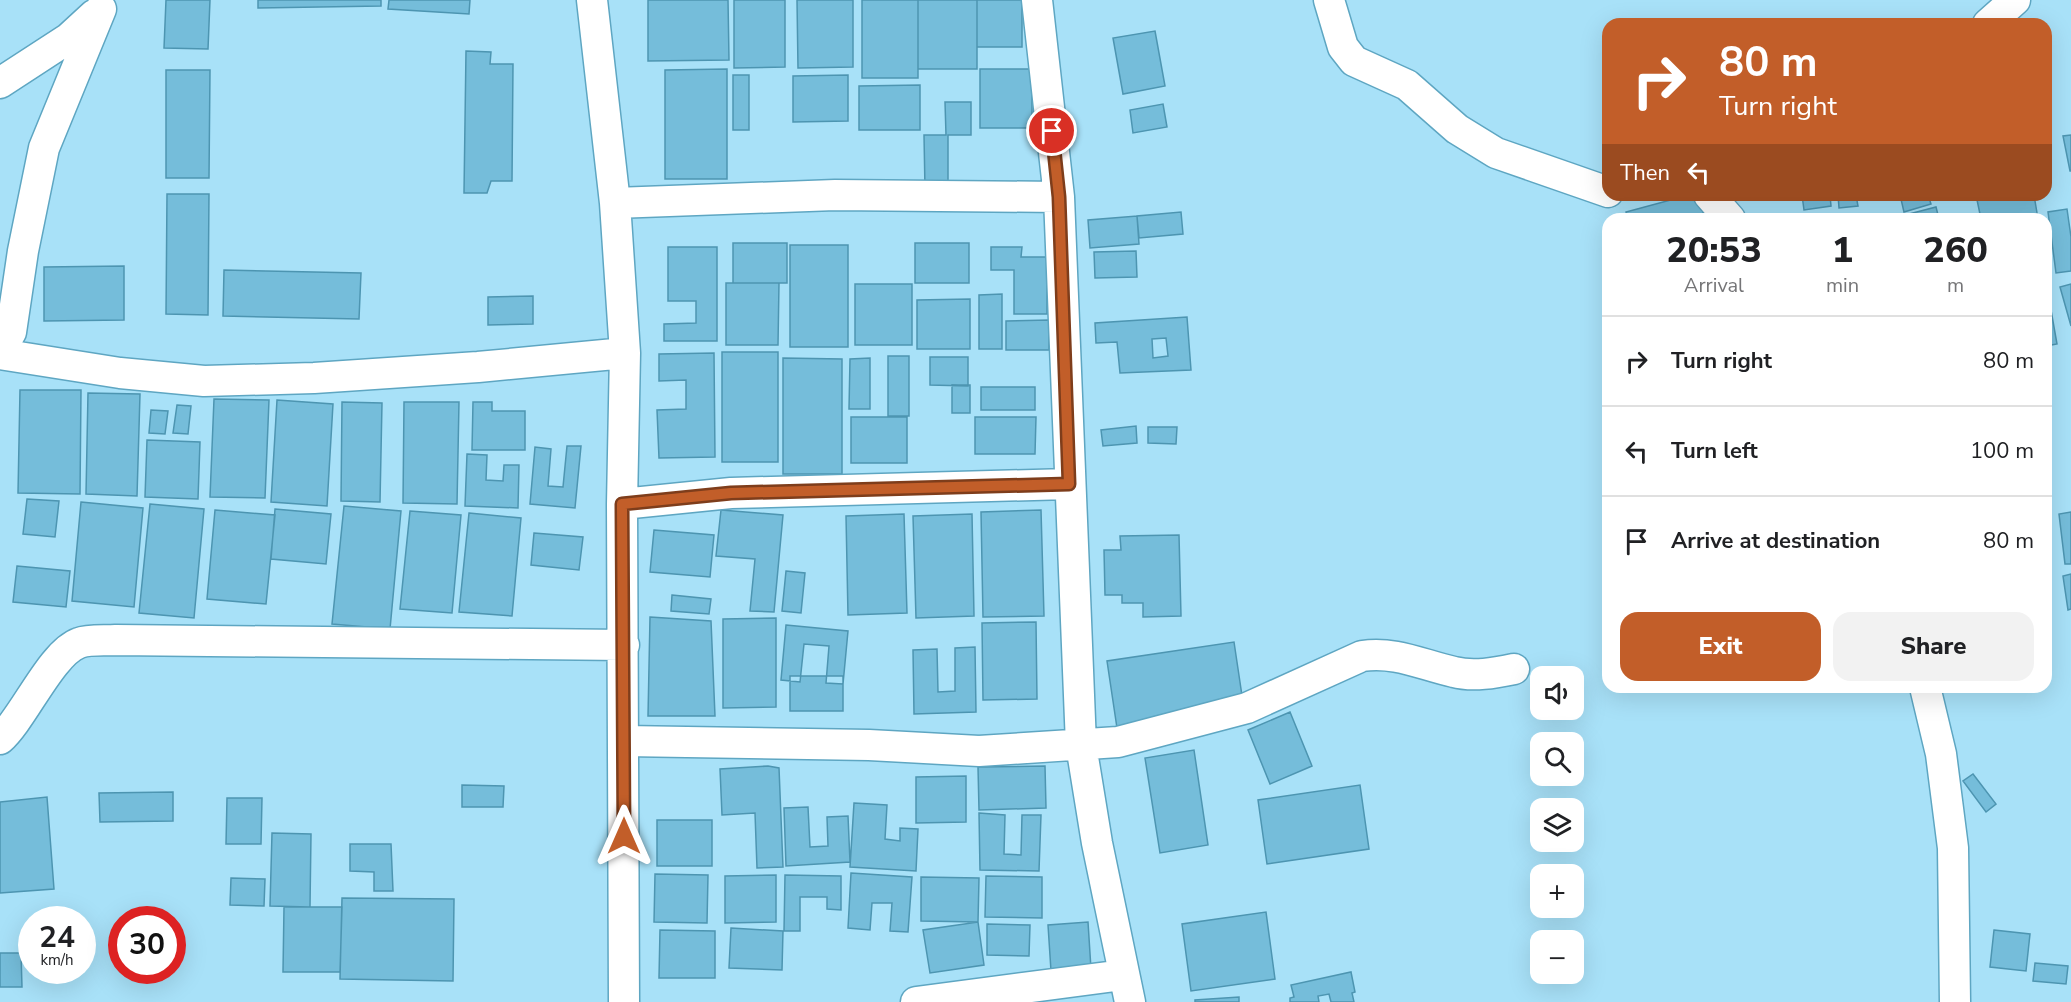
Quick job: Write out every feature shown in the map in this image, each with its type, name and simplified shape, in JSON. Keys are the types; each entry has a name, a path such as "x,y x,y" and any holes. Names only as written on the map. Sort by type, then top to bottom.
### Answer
{"street":[{"path":"592,0 615,203 625,353 622,504 625,741 624,1002"},
{"path":"916,1002 1126,989 1081,746 1059,197 1037,0"},
{"path":"1329,0 1343,47 1354,61 1407,85 1457,129 1496,153 1602,190"},
{"path":"1995,18 2015,0"},
{"path":"104,4 44,148 23,251 10,332 0,352 120,373 204,381 314,378 477,368 625,353"},
{"path":"0,83 69,38 104,4"},
{"path":"615,203 835,195 1059,197"},
{"path":"1714,201 1725,213"},
{"path":"622,504 731,493 1069,484"},
{"path":"0,739 8,732 31,694 67,651 79,643 116,640 624,645"},
{"path":"625,741 868,745 979,751 1081,746 1118,742 1164,732 1247,708 1362,656 1379,654 1404,657 1456,673 1491,674 1514,669"},
{"path":"1926,693 1941,754 1953,848 1955,1002"}],"building":[{"path":"166,0 210,0 208,49 164,48"},
{"path":"258,0 381,0 381,6 258,8"},
{"path":"389,0 470,0 469,14 388,9"},
{"path":"648,0 728,0 729,60 648,61"},
{"path":"734,0 785,0 785,67 734,68"},
{"path":"797,0 853,0 853,67 798,68"},
{"path":"862,0 918,0 918,78 862,78"},
{"path":"918,0 977,0 977,69 918,69"},
{"path":"977,0 1022,0 1022,47 977,47"},
{"path":"1155,31 1165,86 1123,94 1113,38"},
{"path":"466,51 491,52 490,64 513,64 512,181 491,181 487,193 464,193"},
{"path":"727,69 727,179 665,179 665,70"},
{"path":"980,69 1032,69 1032,128 980,128"},
{"path":"166,70 210,70 209,178 166,178"},
{"path":"733,75 749,75 749,130 733,130"},
{"path":"848,75 848,121 793,122 793,76"},
{"path":"920,85 920,130 859,130 859,86"},
{"path":"945,102 971,102 971,135 948,135 948,188 925,189 924,135 946,135"},
{"path":"1163,104 1167,127 1133,133 1130,110"},
{"path":"2071,135 2071,171 2070,171 2063,136"},
{"path":"167,194 209,194 208,315 166,314"},
{"path":"1667,201 1700,201 1703,213 1626,213"},
{"path":"1803,201 1831,201 1831,206 1804,210"},
{"path":"1838,201 1857,201 1858,206 1839,208"},
{"path":"1901,201 1930,201 1931,204 1904,212"},
{"path":"1977,201 2035,201 2037,213 1980,213"},
{"path":"1936,207 1938,213 1913,213"},
{"path":"2067,209 2071,237 2071,271 2056,273 2052,242 2052,213 2048,212"},
{"path":"1181,212 1183,234 1139,238 1137,216"},
{"path":"1137,216 1139,244 1090,248 1088,220"},
{"path":"733,243 787,243 787,283 733,283"},
{"path":"915,243 969,243 969,283 915,283"},
{"path":"790,245 848,245 848,347 790,347"},
{"path":"668,247 717,247 717,341 664,341 664,324 696,323 696,301 668,301"},
{"path":"991,247 1022,247 1021,257 1047,257 1047,314 1014,314 1014,270 991,270"},
{"path":"1136,251 1137,277 1095,278 1094,252"},
{"path":"124,266 124,320 44,321 44,267"},
{"path":"224,270 361,273 359,319 223,316"},
{"path":"726,283 779,283 778,345 726,345"},
{"path":"855,284 912,284 912,345 855,345"},
{"path":"2071,284 2071,326 2060,287"},
{"path":"1002,294 1002,349 979,349 979,295"},
{"path":"533,296 533,324 488,325 488,297"},
{"path":"970,299 970,349 917,349 917,300"},
{"path":"2052,316 2057,344 2052,345"},
{"path":"1187,317 1191,370 1120,373 1117,342 1096,343 1095,323","holes":["1166,338 1168,356 1153,358 1152,339"]},
{"path":"1049,320 1049,350 1006,350 1006,321"},
{"path":"722,352 778,352 778,462 722,462"},
{"path":"714,353 715,457 659,458 657,410 686,409 686,380 659,381 659,354"},
{"path":"888,356 909,356 909,416 888,416"},
{"path":"930,357 968,357 968,386 930,385"},
{"path":"783,358 842,359 842,474 783,474"},
{"path":"870,358 870,409 849,409 850,359"},
{"path":"952,385 970,385 970,413 952,413"},
{"path":"981,387 1035,387 1035,410 981,410"},
{"path":"20,390 81,390 80,494 18,493"},
{"path":"88,393 140,394 137,496 86,494"},
{"path":"214,399 269,400 265,498 210,497"},
{"path":"277,400 333,404 327,506 271,502"},
{"path":"342,402 382,403 380,502 341,501"},
{"path":"404,402 459,402 457,504 403,503"},
{"path":"473,402 492,402 492,411 525,411 525,450 472,450"},
{"path":"177,405 191,406 188,434 173,433"},
{"path":"151,410 168,411 165,434 149,433"},
{"path":"851,417 907,417 907,463 851,463"},
{"path":"975,417 1036,417 1035,454 975,454"},
{"path":"1136,426 1137,443 1103,446 1101,430"},
{"path":"1148,427 1177,427 1176,444 1148,443"},
{"path":"147,440 200,442 198,499 145,497"},
{"path":"567,446 581,446 575,508 530,504 535,447 551,449 548,486 563,487"},
{"path":"467,454 487,455 486,480 503,481 504,465 519,465 518,508 465,506"},
{"path":"27,499 59,501 55,537 23,534"},
{"path":"81,502 143,508 134,607 72,601"},
{"path":"150,504 204,509 194,618 139,613"},
{"path":"344,506 401,511 390,629 332,624"},
{"path":"275,509 331,514 326,564 271,559"},
{"path":"215,510 275,515 266,604 207,599"},
{"path":"721,510 783,515 774,612 750,611 755,559 716,556"},
{"path":"1041,510 1044,616 983,617 981,512"},
{"path":"410,511 461,515 452,613 400,609"},
{"path":"2071,512 2071,564 2065,564 2059,514"},
{"path":"469,513 521,518 512,616 459,612"},
{"path":"904,514 907,613 848,615 846,516"},
{"path":"972,514 974,616 916,618 913,516"},
{"path":"654,530 714,535 710,577 650,572"},
{"path":"534,533 583,537 579,570 531,565"},
{"path":"1179,535 1181,616 1143,617 1143,603 1122,603 1122,595 1105,595 1104,550 1121,550 1120,536"},
{"path":"17,566 70,571 66,607 13,602"},
{"path":"786,571 805,573 801,613 782,611"},
{"path":"2071,574 2071,609 2068,610 2063,576"},
{"path":"672,595 711,599 709,614 671,611"},
{"path":"650,617 711,621 715,716 648,716"},
{"path":"776,618 776,707 723,708 723,619"},
{"path":"1036,622 1037,699 983,700 982,623"},
{"path":"786,625 848,631 843,684 826,683 829,646 804,644 800,682 781,680"},
{"path":"1234,642 1244,709 1117,728 1107,661"},
{"path":"975,647 976,712 914,714 913,650 937,649 938,692 955,691 955,648"},
{"path":"790,676 843,676 843,711 790,711"},
{"path":"1290,712 1312,766 1270,784 1248,730"},
{"path":"1194,750 1208,845 1160,853 1145,758"},
{"path":"768,766 779,768 783,867 757,868 755,813 722,815 720,769"},
{"path":"1045,766 1046,808 979,810 978,767"},
{"path":"1973,774 1996,804 1986,812 1963,781"},
{"path":"966,776 966,822 916,823 916,777"},
{"path":"462,785 504,786 503,807 462,807"},
{"path":"1360,785 1369,849 1267,864 1258,800"},
{"path":"173,792 173,821 100,822 99,793"},
{"path":"47,797 54,889 0,893 0,802"},
{"path":"227,798 262,798 261,844 226,844"},
{"path":"854,803 887,805 885,839 900,841 900,828 918,829 916,871 850,867"},
{"path":"808,807 810,847 828,846 827,817 848,816 850,862 786,866 784,808"},
{"path":"979,813 1005,815 1004,854 1021,855 1022,815 1041,815 1039,871 980,870"},
{"path":"657,820 712,820 712,866 657,866"},
{"path":"272,833 311,834 310,907 270,906"},
{"path":"350,844 391,844 393,891 374,891 374,872 350,871"},
{"path":"851,873 912,877 908,932 890,931 892,903 872,903 870,930 848,928"},
{"path":"655,874 708,875 707,923 654,922"},
{"path":"776,875 776,922 725,923 725,876"},
{"path":"785,875 841,876 841,910 827,909 827,897 800,897 800,931 784,931"},
{"path":"986,876 1042,877 1042,918 985,917"},
{"path":"921,877 979,878 978,922 921,921"},
{"path":"231,878 265,879 264,906 230,905"},
{"path":"342,898 454,899 453,981 340,979"},
{"path":"284,907 342,907 340,972 283,972"},
{"path":"1266,912 1275,979 1191,991 1182,924"},
{"path":"978,922 984,965 930,973 923,930"},
{"path":"1088,922 1091,969 1051,971 1048,925"},
{"path":"987,924 1030,925 1029,956 987,955"},
{"path":"731,928 783,931 782,970 729,968"},
{"path":"660,930 715,931 715,978 659,978"},
{"path":"1994,930 2030,934 2026,971 1990,967"},
{"path":"0,953 18,953 18,984 22,984 22,987 0,987"},
{"path":"2035,963 2068,966 2066,984 2033,981"},
{"path":"1351,972 1355,992 1352,993 1354,1002 1331,1002 1329,994 1318,996 1319,1002 1290,1002 1290,998 1294,997 1291,985"},
{"path":"1239,997 1239,1002 1195,1002 1195,1000"}],"route":[{"path":"624,836 622,504 731,493 1069,484 1059,197 1052,131"}]}
